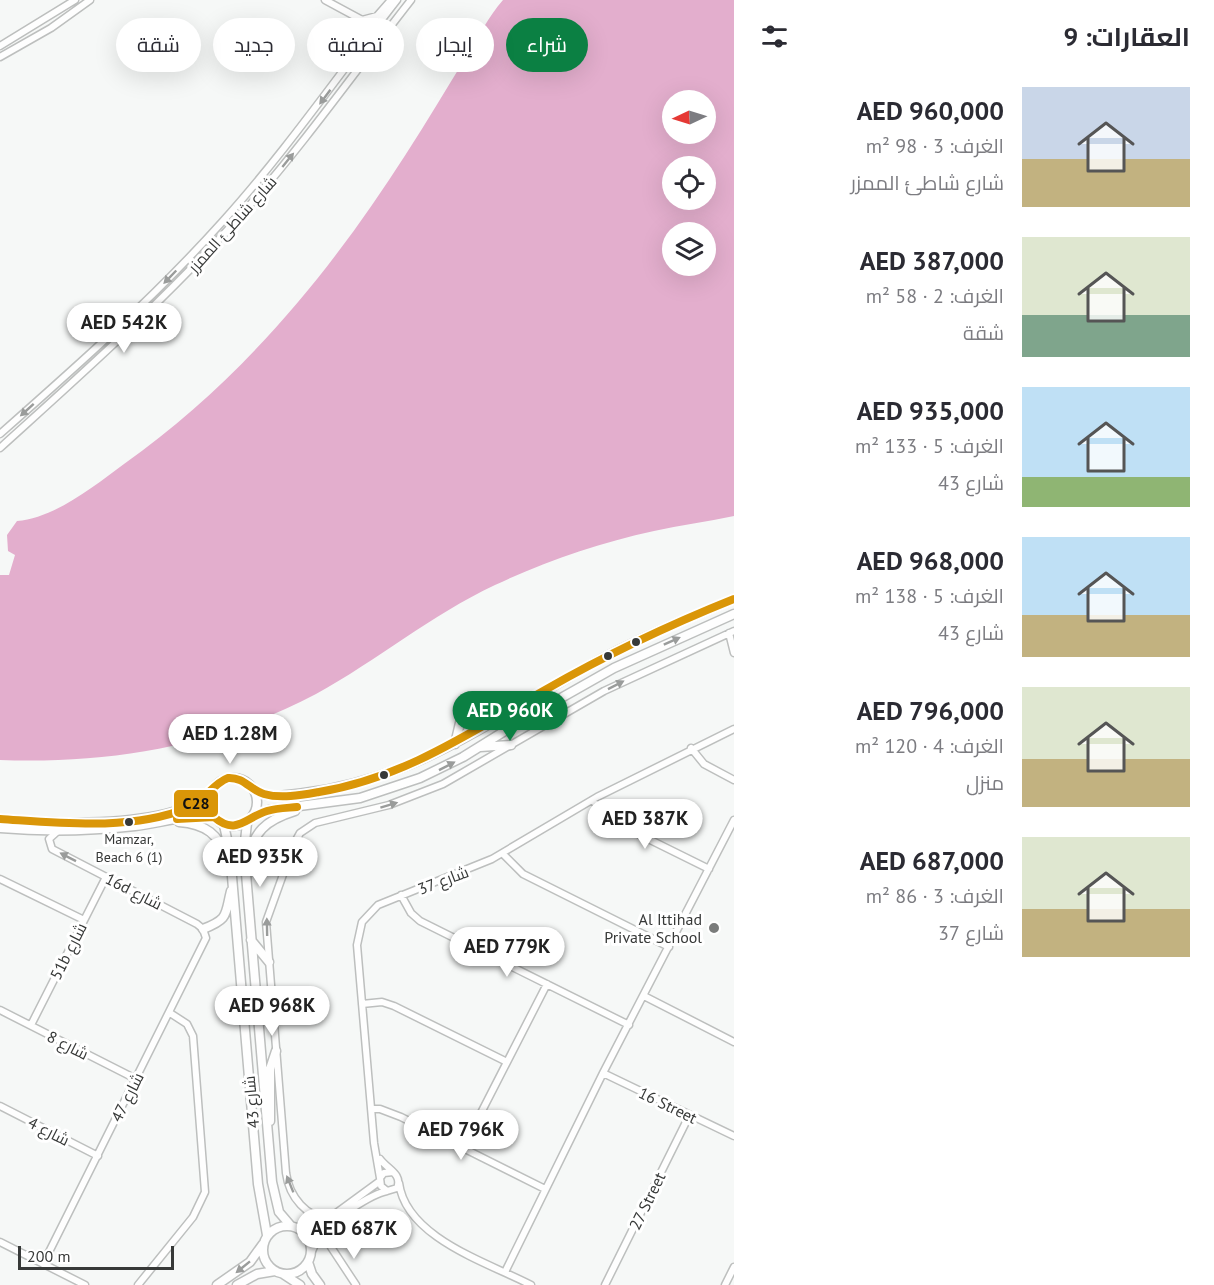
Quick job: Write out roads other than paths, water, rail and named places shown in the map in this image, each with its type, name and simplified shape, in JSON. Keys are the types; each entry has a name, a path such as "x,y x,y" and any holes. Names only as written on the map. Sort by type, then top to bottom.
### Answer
{"main road":[{"path":"734,599 600,660 455,744 400,770 356,784 269,796 255,791 242,779 231,778 216,785 210,795 209,807 214,817 224,825 236,826 247,823 254,816 269,810 360,798 398,787 432,773 480,747 614,668 734,614"},
{"path":"455,744 460,723"},
{"path":"480,747 511,745"},
{"path":"254,816 257,805 255,791"},
{"path":"0,819 81,822 145,817 187,808 210,795"},
{"path":"246,882 252,843 261,828 275,817 313,806"},
{"path":"0,828 109,829 194,816 214,817"},
{"path":"169,821 197,824 213,833 222,846 233,883 225,916 218,924 203,929"},
{"name":"شارع 43","path":"247,823 243,837 246,882 274,1198 279,1212 294,1227"},
{"name":"شارع 43","path":"224,825 230,846 258,1184 265,1239"},
{"path":"251,940 269,962"},
{"path":"267,1136 271,1118 270,1069 276,1051"},
{"path":"217,1285 246,1266 265,1239 280,1227 294,1227 308,1238 312,1274 320,1285"},
{"path":"265,1239 264,1259 279,1273 300,1285"},
{"path":"237,1285 257,1274 296,1272 310,1257"}],"street":[{"path":"0,46 75,0"},
{"path":"0,57 51,28 90,0"},
{"path":"325,0 362,20 377,16 391,0"},
{"name":"شارع شاطئ الممزر","path":"0,434 110,337 223,221 313,113 397,0"},
{"name":"شارع شاطئ الممزر","path":"0,447 116,344 211,249 268,184 411,0"},
{"path":"331,1217 318,1217 307,1212 288,1181 269,962 268,913 294,844 303,830 315,824 374,810 431,790 604,691 729,633 734,653"},
{"name":"شارع 37","path":"380,1179 378,1156 374,1143 357,945 359,929 372,910 385,901 463,873 505,852 595,798 693,747 734,729"},
{"path":"693,747 708,767 732,779"},
{"path":"595,798 599,808 614,822 709,869"},
{"path":"502,1270 734,820"},
{"name":"16d شارع","path":"59,830 49,839 52,849 203,929"},
{"path":"505,852 510,862 523,874 669,947"},
{"name":"51b شارع","path":"31,1026 106,877"},
{"path":"0,879 84,920"},
{"path":"404,894 407,907 420,921 629,1025"},
{"name":"شارع 47","path":"43,1264 206,943 203,929"},
{"path":"463,1148 547,984"},
{"path":"644,996 734,1042"},
{"path":"362,1004 382,1002 394,1006 507,1062"},
{"name":"شارع 8","path":"0,1010 136,1079"},
{"path":"138,1285 196,1212 205,1192 192,1036 187,1024 170,1013"},
{"name":"16 Street","path":"603,1073 734,1136"},
{"name":"شارع 4","path":"0,1106 98,1156"},
{"path":"371,1112 384,1111 545,1189"},
{"name":"27 Street","path":"605,1285 689,1116"},
{"path":"378,1156 399,1178 406,1202 426,1229 437,1239 531,1285"},
{"path":"294,1227 318,1225 371,1190 387,1172 393,1172"},
{"path":"380,1179 381,1186 406,1202"},
{"path":"310,1257 323,1231 372,1197 395,1190 399,1183"},
{"path":"0,1242 85,1285"},
{"path":"331,1247 356,1285"},
{"path":"725,1285 734,1267"}],"place":[{"name":"Mamzar, Beach 6 (1)","path":"129,822"},
{"name":"Al Ittihad Private School","path":"714,928"}]}
